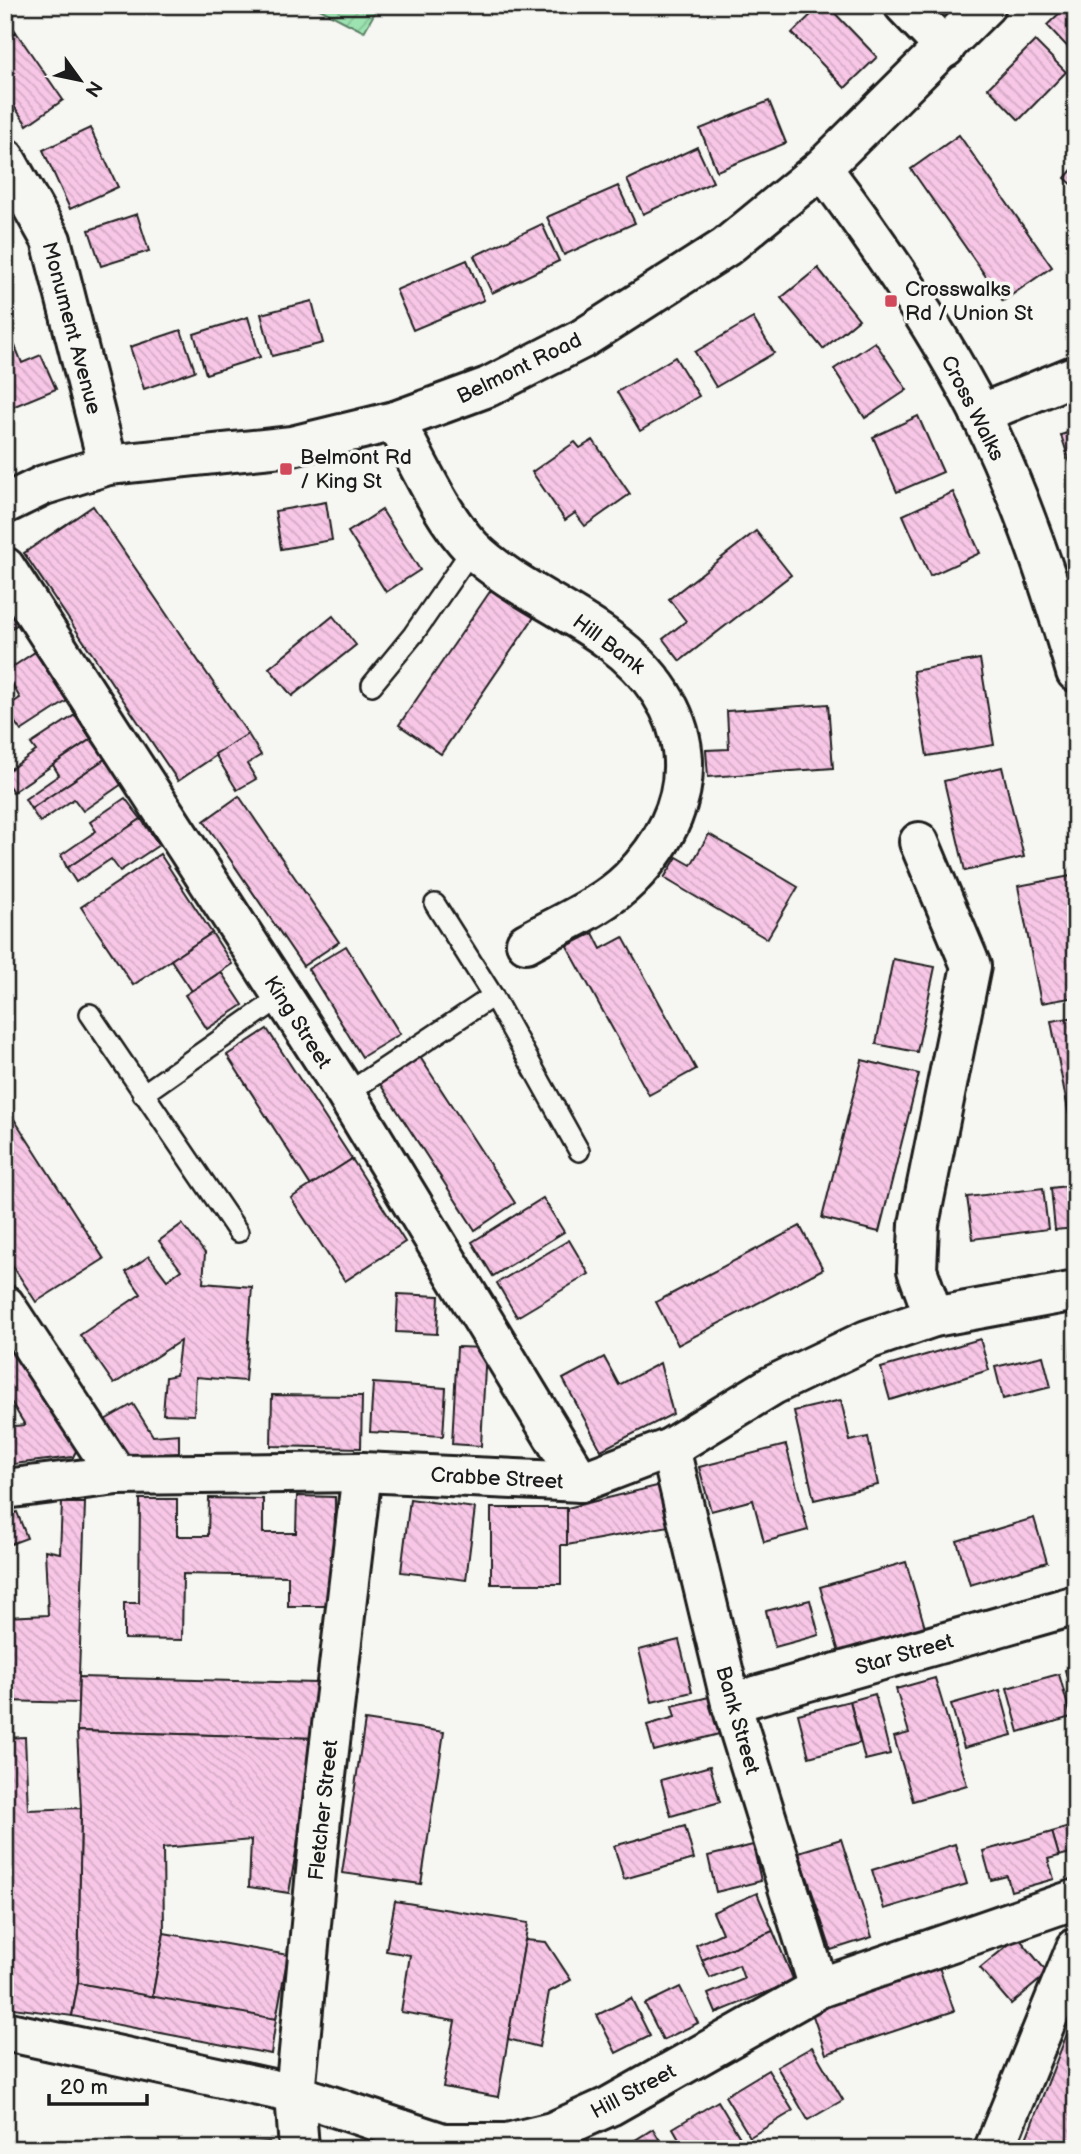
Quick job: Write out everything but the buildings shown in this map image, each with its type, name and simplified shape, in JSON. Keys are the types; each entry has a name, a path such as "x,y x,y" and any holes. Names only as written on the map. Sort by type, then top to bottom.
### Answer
{"street":[{"path":"904,5 944,48"},
{"name":"Belmont Road","path":"5,504 44,485 108,465 292,446 394,421 488,387 582,339 726,247 822,168 986,5"},
{"name":"Monument Avenue","path":"5,158 51,240 108,465"},
{"name":"Cross Walks","path":"822,168 933,330 980,414 1056,603 1076,672"},
{"path":"980,414 1076,375"},
{"name":"Hill Bank","path":"394,421 455,525 472,548 609,639 648,672 669,704 678,728 684,763 677,804 664,839 628,880 580,914 526,943"},
{"name":"King Street","path":"5,567 346,1094 581,1482"},
{"path":"919,842 971,966 919,1224 917,1270 934,1317"},
{"name":"Crabbe Street","path":"5,1489 117,1475 362,1472 581,1482 670,1448 774,1385 867,1340 934,1317 1076,1291"},
{"path":"5,1305 117,1475"},
{"name":"Bank Street","path":"670,1448 731,1703 818,1988"},
{"name":"Fletcher Street","path":"299,2149 295,2094 321,1818 362,1472"},
{"name":"Star Street","path":"731,1703 1076,1605"},
{"name":"Hill Street","path":"5,2031 295,2094 443,2143 507,2143 552,2132 610,2106 818,1988 1076,1899"},
{"path":"994,2149 1076,1948"}],"lane":[{"path":"372,685 412,635 472,548"},
{"path":"435,904 493,996 579,1151"},
{"path":"346,1094 493,996"},
{"path":"143,1094 281,997"},
{"path":"90,1014 238,1232"}],"green space":[{"path":"312,5 379,5 364,32"}],"place":[{"name":"Crosswalks Rd / Union St","path":"891,301"},
{"name":"Belmont Rd / King St","path":"286,469"}]}
